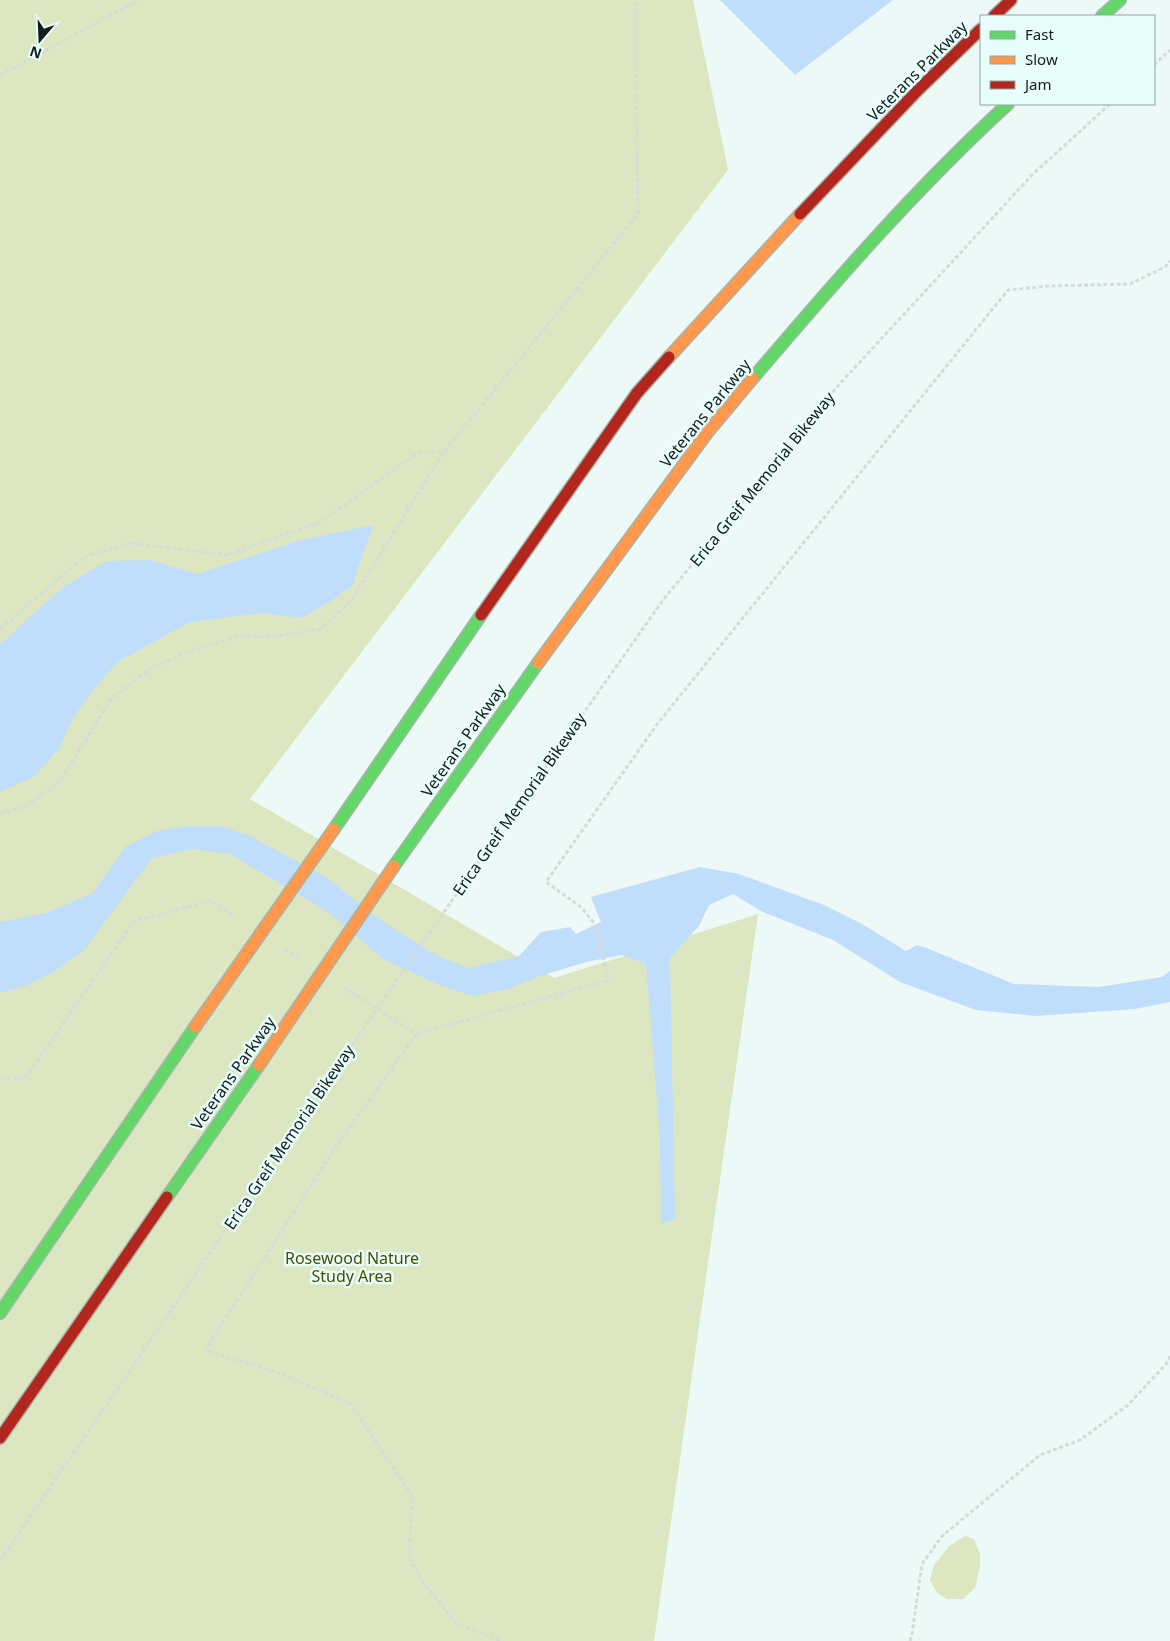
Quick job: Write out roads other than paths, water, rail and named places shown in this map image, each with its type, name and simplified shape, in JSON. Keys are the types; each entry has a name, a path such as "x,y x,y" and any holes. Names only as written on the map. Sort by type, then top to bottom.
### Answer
{"main road":[{"path":"995,15 1011,0"},
{"path":"1103,15 1120,0"},
{"name":"Veterans Parkway","path":"0,1313 195,1027 637,393 775,240 918,90 980,30"},
{"name":"Veterans Parkway","path":"0,1438 259,1065 394,866 572,615 707,433 832,285 972,137 1007,105"}],"water":[{"path":"720,0 893,0 795,75"},
{"path":"374,525 352,586 302,618 261,613 190,622 119,661 94,689 73,718 59,749 33,777 0,792 0,643 63,587 107,561 151,560 197,574 301,540"},
{"path":"189,826 220,826 248,835 328,878 373,915 420,945 442,958 469,968 519,956 541,932 570,927 576,934 601,922 591,897 700,867 739,874 824,905 862,924 906,951 917,945 1014,984 1099,987 1162,977 1170,971 1170,1002 1135,1009 1036,1016 976,1010 900,982 833,940 761,911 733,894 709,905 699,926 670,958 675,1219 661,1224 660,1139 646,964 622,955 586,962 540,976 509,989 473,996 440,985 384,960 328,912 230,854 192,849 152,858 84,950 54,972 25,986 0,993 0,922 46,913 93,893 125,847 156,831"}],"park label":[{"name":"Rosewood Nature Study Area","path":"352,1267"}]}
